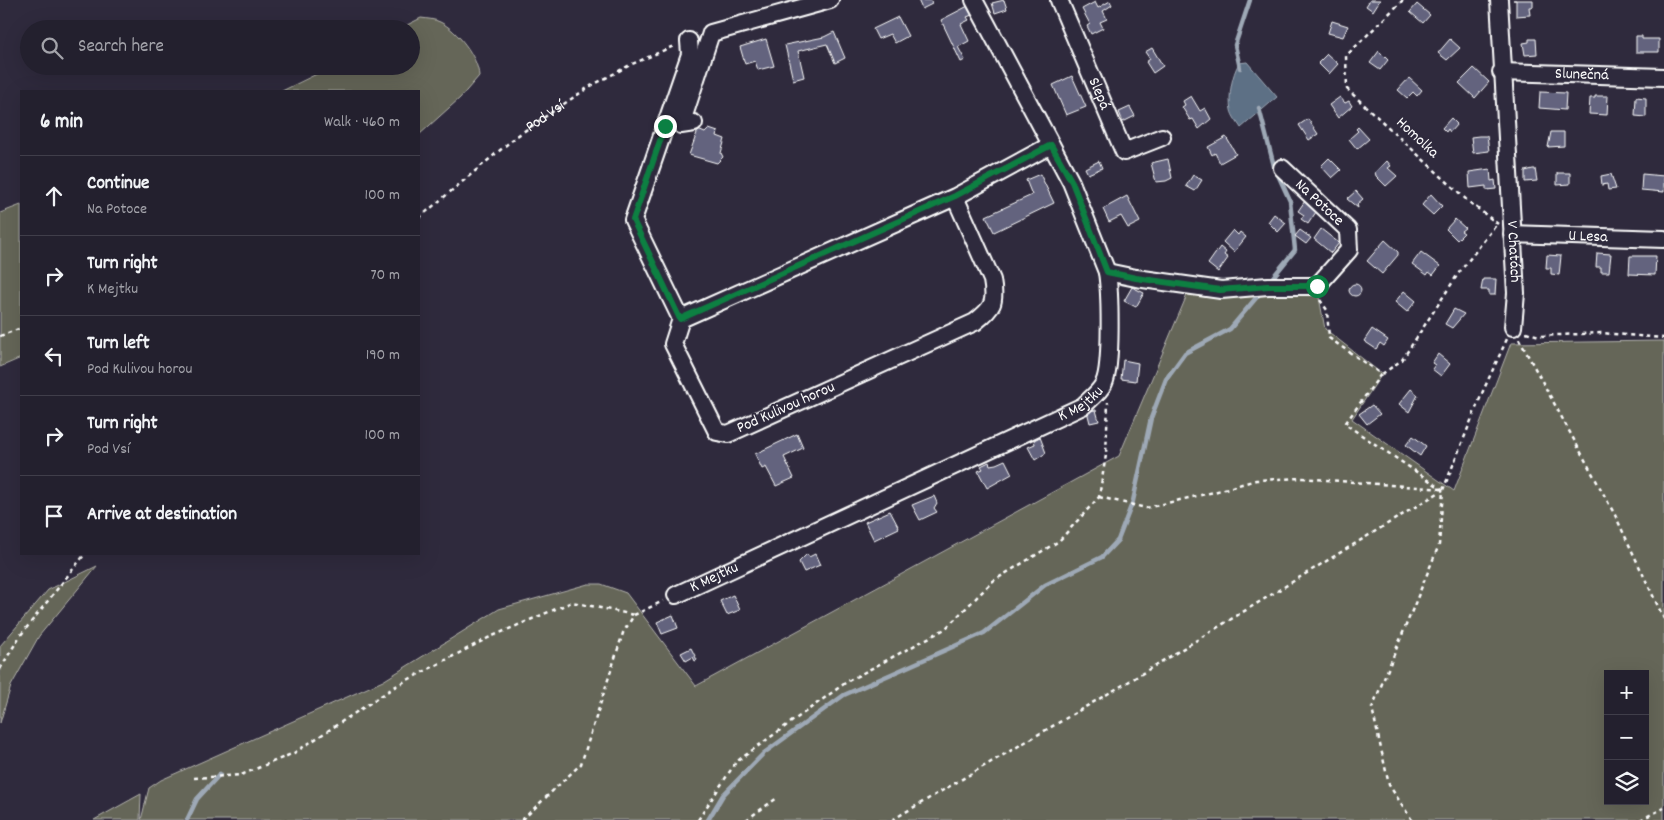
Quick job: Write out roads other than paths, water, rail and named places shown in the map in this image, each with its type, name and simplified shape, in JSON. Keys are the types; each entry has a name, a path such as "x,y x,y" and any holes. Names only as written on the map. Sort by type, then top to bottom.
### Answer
{"street":[{"path":"694,123 681,125 710,33 830,0"},
{"name":"K Mejtku","path":"676,595 1083,406 1096,395 1104,383 1107,369 1108,340 1109,287 1107,272 1072,182 974,0"},
{"name":"Slepá","path":"1059,0 1124,152 1162,137"},
{"name":"V Chatách","path":"1499,0 1516,293 1513,327"},
{"path":"689,41 690,54 633,220 680,319 955,196 1051,145"},
{"name":"Slunečná","path":"1502,72 1664,77"},
{"name":"Na Potoce","path":"1107,272 1220,290 1268,286 1312,287 1320,284 1349,250 1350,236 1348,230 1282,168"},
{"name":"Pod Kulivou horou","path":"680,319 673,344 717,432 728,434 975,322 983,316 992,306 994,295 992,280 955,196"},
{"name":"U Lesa","path":"1512,234 1664,239"}],"water":[{"path":"1247,62 1277,97 1241,128 1232,112 1230,92 1234,73 1239,63"}],"waterway":[{"path":"1240,68 1235,45 1250,0"},
{"path":"1259,108 1274,166 1290,201 1295,250 1269,282"},
{"path":"708,820 723,795 764,753 844,695 984,633 1045,585 1102,557 1118,540 1133,501 1151,418 1166,379 1185,353 1230,329 1261,292"},
{"path":"187,820 197,799 220,774"}]}
